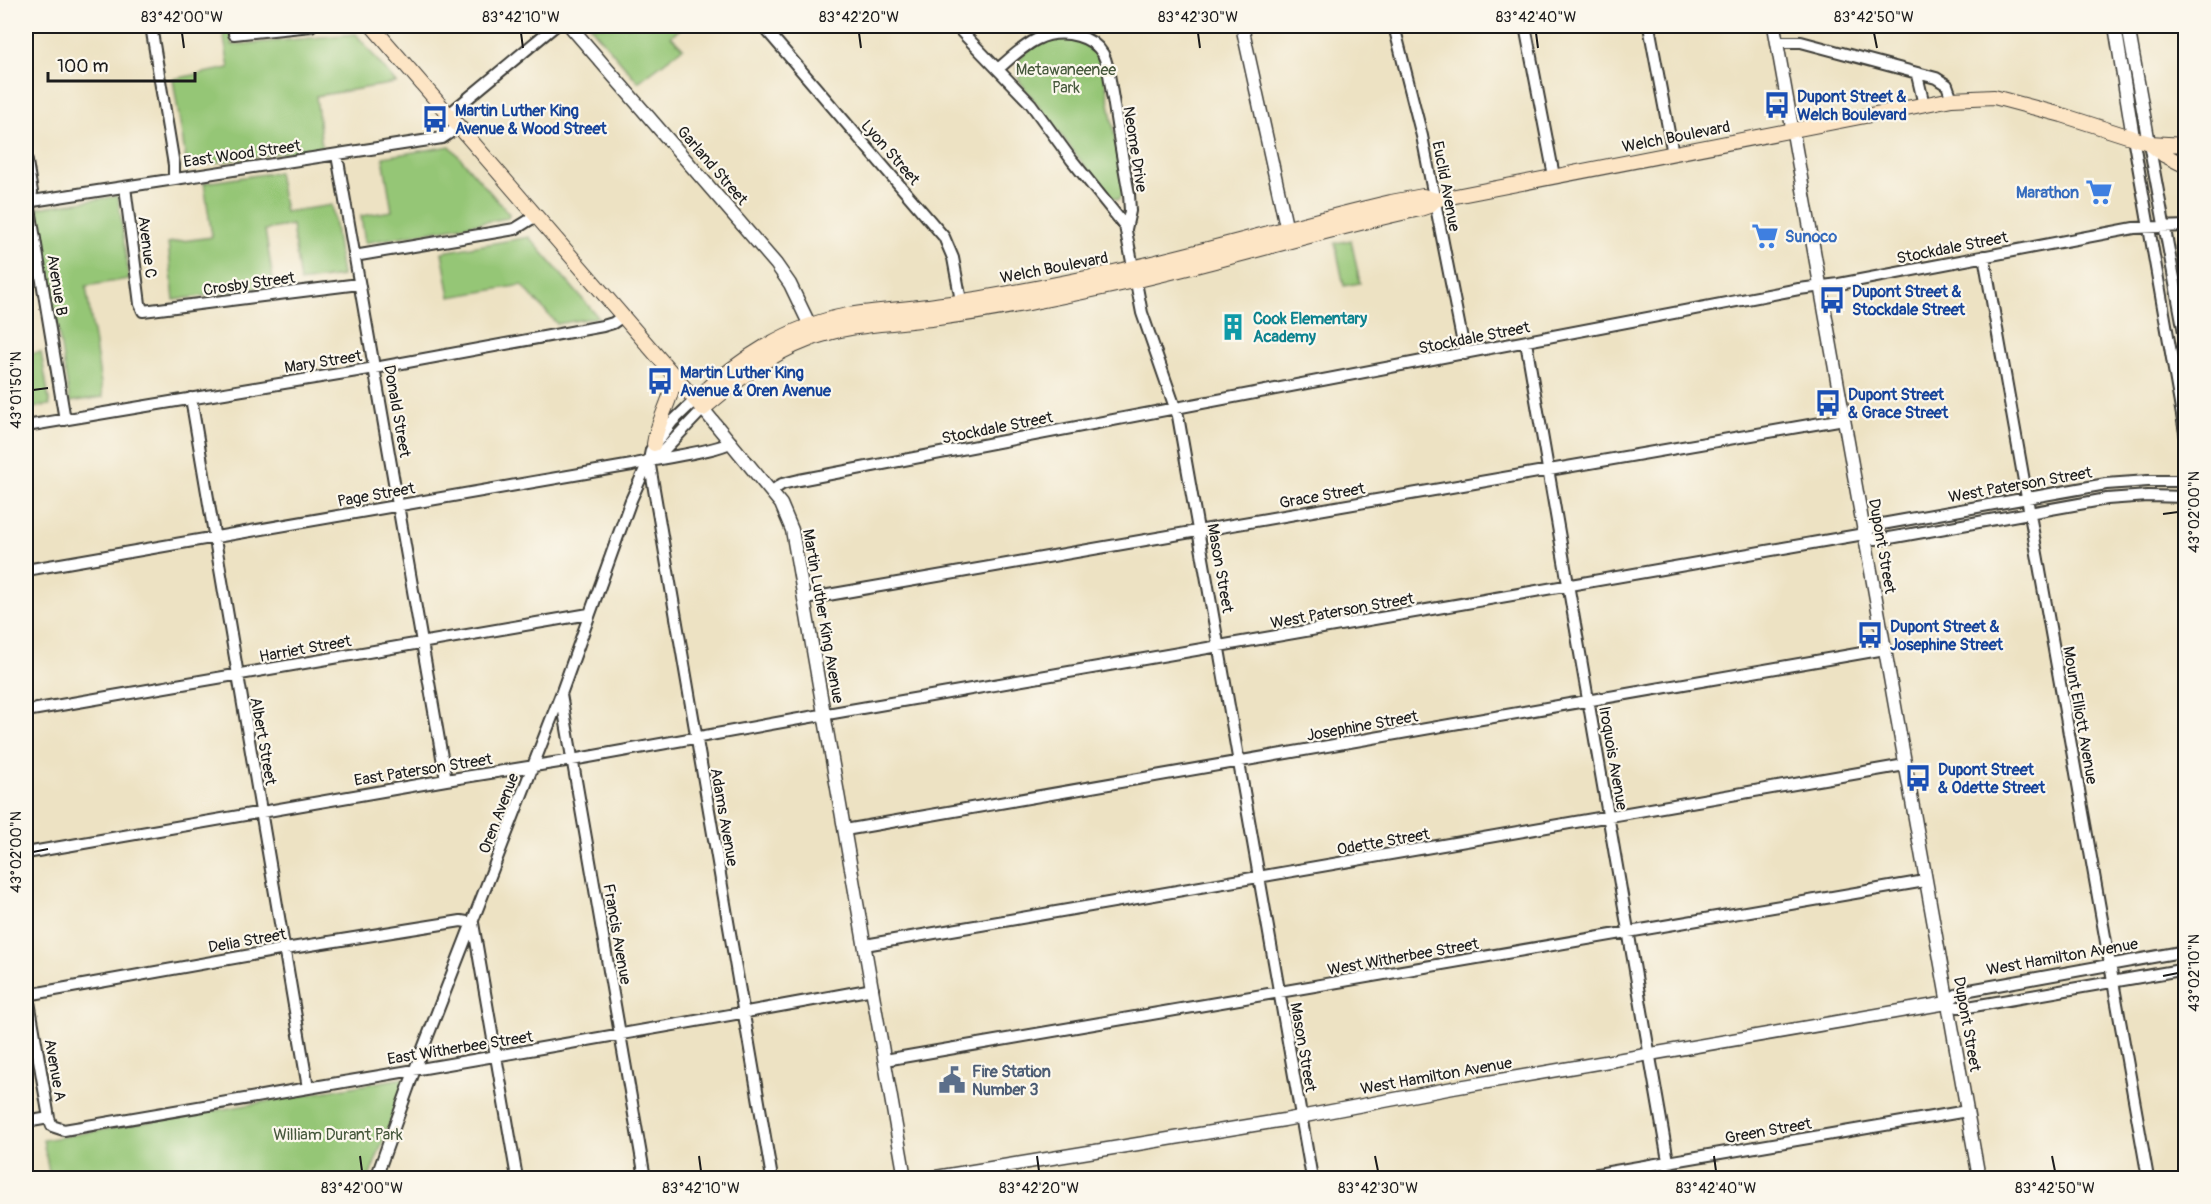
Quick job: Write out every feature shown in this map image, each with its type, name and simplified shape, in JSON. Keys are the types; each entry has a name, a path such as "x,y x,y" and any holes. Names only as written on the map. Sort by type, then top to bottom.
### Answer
{"main road":[{"name":"Martin Luther King Avenue","path":"372,26 699,404"},
{"name":"Welch Boulevard","path":"699,404 812,331 858,327 1135,274 1287,234 1425,208 1435,200 1952,99 1982,97 2002,99 2071,117 2149,143 2164,155 2186,166"},
{"name":"Welch Boulevard","path":"2149,143 2186,145"},
{"path":"654,444 674,374"}],"street":[{"path":"151,26 174,165 174,178"},
{"path":"234,34 311,26"},
{"path":"449,114 555,26"},
{"name":"Garland Street","path":"570,26 776,264 790,284 812,331"},
{"name":"Lyon Street","path":"763,26 944,237 953,258 962,308"},
{"name":"Mason Street","path":"956,26 1031,104 1126,229 1148,331 1177,409 1312,1179"},
{"path":"1242,26 1271,150 1287,234"},
{"name":"Euclid Avenue","path":"1394,26 1413,97 1465,354"},
{"path":"1525,26 1554,176"},
{"path":"1649,26 1673,154"},
{"name":"Dupont Street","path":"1774,26 1979,1179"},
{"path":"2115,26 2186,438"},
{"path":"2128,26 2186,343"},
{"name":"Neome Drive","path":"998,69 1028,43 1045,34 1075,35 1090,41 1099,49 1107,67 1129,194 1130,211 1126,229"},
{"path":"1777,42 1801,42 1917,75 1929,76 1944,82 1949,88 1952,99"},
{"path":"1917,75 1924,105"},
{"name":"East Wood Street","path":"28,201 442,138 459,126"},
{"name":"Donald Street","path":"337,155 446,780"},
{"name":"Avenue B","path":"26,156 32,192 28,201 64,420"},
{"name":"Avenue C","path":"125,187 143,311"},
{"path":"354,256 515,229 536,216"},
{"name":"Stockdale Street","path":"771,491 790,482 1799,289 1821,287 2134,228 2186,226"},
{"name":"Mount Elliott Avenue","path":"1984,256 2148,1179"},
{"name":"Crosby Street","path":"143,311 359,284"},
{"name":"Mary Street","path":"26,426 375,368 607,325 623,316"},
{"name":"Iroquois Avenue","path":"1526,342 1671,1179"},
{"name":"Albert Street","path":"190,398 308,1088"},
{"name":"Martin Luther King Avenue","path":"699,404 784,508 790,524 906,1179"},
{"name":"Oren Avenue","path":"376,1179 654,444 672,422 699,404"},
{"name":"Oren Avenue","path":"649,460 661,453 687,423 699,404"},
{"name":"Grace Street","path":"805,599 1844,419"},
{"name":"Page Street","path":"26,570 632,465 718,447 731,442"},
{"name":"Adams Avenue","path":"649,460 772,1179"},
{"name":"West Paterson Street","path":"825,714 1864,534 1872,527 1882,524 2028,498 2120,483 2186,481"},
{"name":"West Paterson Street","path":"1864,534 1870,538 1884,539 2107,499 2186,496"},
{"name":"Harriet Street","path":"26,711 589,614"},
{"name":"Josephine Street","path":"845,830 1885,649"},
{"name":"Francis Avenue","path":"561,694 645,1179"},
{"name":"East Paterson Street","path":"26,853 261,811 696,739 825,714"},
{"name":"Odette Street","path":"865,945 1905,765"},
{"name":"West Witherbee Street","path":"885,1060 1925,881"},
{"name":"Delia Street","path":"26,989 461,921 473,923"},
{"path":"473,923 517,1179"},
{"name":"West Hamilton Avenue","path":"1947,1003 1956,995 1970,990 2186,951"},
{"name":"West Hamilton Avenue","path":"930,1179 1947,1003 1958,1007 1968,1007 2186,969"},
{"name":"Avenue A","path":"26,989 51,1122"},
{"name":"East Witherbee Street","path":"26,1122 51,1122 64,1130 744,1014 873,989"},
{"name":"Green Street","path":"1574,1179 1967,1111"}],"green space":[{"path":"222,26 230,26 232,45 356,34 396,83 316,96 322,147 187,167 173,79 229,68"},
{"path":"590,26 684,26 671,36 683,48 638,82"},
{"name":"Metawaneenee Park","path":"1046,39 1078,41 1096,53 1102,61 1124,192 1118,200 1108,196 1020,82 1017,67 1022,55"},
{"path":"450,146 509,214 508,218 365,243 361,216 392,211 383,157"},
{"path":"278,172 285,212 332,205 342,276 300,282 292,225 265,230 274,286 174,300 168,243 212,237 204,183"},
{"path":"118,196 129,279 86,286 103,397 70,402 38,208"},
{"path":"529,237 598,317 557,324 522,285 450,297 442,252"},
{"path":"1351,240 1360,283 1344,286 1335,243"},
{"path":"41,352 50,405 26,409 26,354"},
{"name":"William Durant Park","path":"403,1078 406,1081 369,1178 50,1178 43,1140"}],"place":[{"name":"Dupont Street & Welch Boulevard","path":"1777,105"},
{"name":"Martin Luther King Avenue & Wood Street","path":"435,119"},
{"name":"Marathon","path":"2099,192"},
{"name":"Sunoco","path":"1765,236"},
{"name":"Dupont Street & Stockdale Street","path":"1832,300"},
{"name":"Cook Elementary Academy","path":"1233,327"},
{"name":"Martin Luther King Avenue & Oren Avenue","path":"660,381"},
{"name":"Dupont Street & Grace Street","path":"1828,403"},
{"name":"Dupont Street & Josephine Street","path":"1870,635"},
{"name":"Dupont Street & Odette Street","path":"1918,778"},
{"name":"Fire Station Number 3","path":"952,1080"}]}
